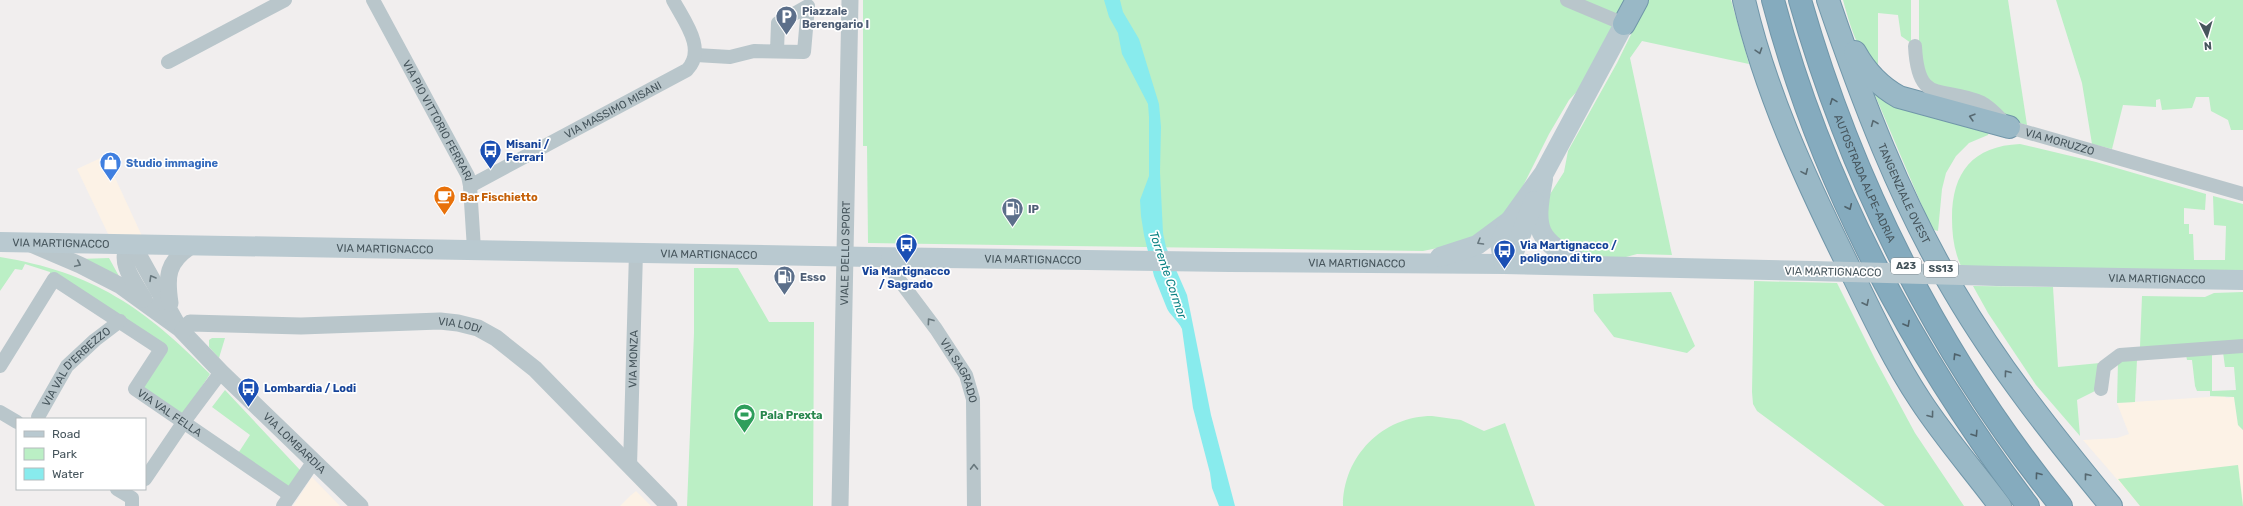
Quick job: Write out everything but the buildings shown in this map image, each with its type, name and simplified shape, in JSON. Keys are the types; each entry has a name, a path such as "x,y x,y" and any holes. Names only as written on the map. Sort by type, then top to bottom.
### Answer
{"highway":[{"path":"1624,24 1637,0"},
{"path":"1739,0 1750,24"},
{"path":"1744,0 1750,24 1771,88 1801,163 1873,316 1920,400 2000,506"},
{"name":"A23","path":"1773,0 1796,78 1816,132 1878,270 1926,358 1984,448 2028,506"},
{"name":"AUTOSTRADA ALPE-ADRIA","path":"1800,0 1832,101 1879,216 1936,323 1993,414 2061,506"},
{"path":"1829,0 1862,64 1874,80 1885,89 1899,97 2009,127"},
{"name":"TANGENZIALE OVEST","path":"1829,0 1849,62 1890,166 1953,290 2007,373 2111,506"}],"main road":[{"name":"VIA MARTIGNACCO","path":"1504,264 1500,244 1511,219 1544,173 1624,24"},
{"name":"VIA MARTIGNACCO","path":"1504,264 1514,252 1544,173"},
{"name":"VIA MARTIGNACCO","path":"1544,173 1537,214 1540,230 1552,246 1591,266"},
{"name":"VIA MARTIGNACCO","path":"1418,263 1455,254 1477,245 1511,219"},
{"name":"VIA MARTIGNACCO","path":"0,242 1118,261 1504,264 1813,272 2243,280"}],"street":[{"path":"168,62 285,0"},
{"name":"VIA PIO VITTORIO FERRARI","path":"373,0 468,176 474,249"},
{"path":"673,0 693,38 696,55 730,57 754,51 777,51"},
{"name":"VIALE DELLO SPORT","path":"840,506 850,0"},
{"path":"1567,0 1624,24"},
{"name":"VIA MORUZZO","path":"1915,46 1918,73 1929,88 1983,103 2009,127 2243,194"},
{"name":"VIA MASSIMO MISANI","path":"470,186 682,74 693,65 696,55"},
{"name":"VIA LOMBARDIA","path":"29,243 80,265 121,286 181,329 222,372 360,506"},
{"name":"VIA LOMBARDIA","path":"147,305 126,265 124,254 131,245 172,311 181,329"},
{"name":"VIA LOMBARDIA","path":"172,311 168,289 168,276 170,268 176,258 191,246"},
{"name":"VIA MONZA","path":"630,466 636,252"},
{"name":"VIA SAGRADO","path":"877,257 936,329 966,375 973,399 974,506"},
{"name":"VIA VAL FELLA","path":"0,364 54,279 161,349 135,389 286,500"},
{"name":"VIA VAL D'ERBEZZO","path":"38,417 67,366 95,340 120,321"},
{"name":"VIA LODI","path":"181,329 190,323 302,326 440,321 458,323 478,328 496,338 535,369 669,506"},
{"path":"2101,389 2104,368 2120,355 2243,346"},
{"path":"146,478 183,423 222,372"},
{"path":"0,412 16,421"},
{"path":"286,500 314,461"},
{"path":"118,490 132,500"}],"shaded area":[{"path":"105,156 142,236 109,236 77,169"},
{"path":"2225,396 2226,398 2234,397 2238,425 2243,430 2243,506 2140,506 2083,440 2117,438 2129,434 2117,403"},
{"path":"312,477 340,506 293,506"},
{"path":"636,491 651,506 620,506 630,496"}],"green space":[{"path":"863,0 1627,0 1588,80 1569,100 1549,134 1507,218 1462,243 1423,251 868,243 867,146 863,146"},
{"path":"1648,0 1731,0 1749,64 1642,41 1630,58 1672,255 1637,254 1615,260 1585,256 1547,231 1547,199 1564,172 1568,151 1617,63"},
{"path":"1843,0 1911,0 1911,43 1901,36 1898,15 1878,13 1878,75 1865,57 1856,40"},
{"path":"1919,0 2008,0 2027,125 2012,121 1927,80 1919,59"},
{"path":"2056,0 2243,0 2243,130 2231,130 2228,120 2211,111 2209,97 2196,97 2192,108 2162,110 2160,99 2156,100 2156,107 2123,105 2112,149 2092,144 2082,83"},
{"path":"1872,88 1989,132 1988,135 1969,143 1956,156 1946,173 1942,189 1938,231 1934,230 1925,213"},
{"path":"2020,144 2096,162 2206,194 2205,210 2184,208 2184,224 2189,224 2189,234 2193,234 2194,260 2225,260 2226,226 2214,225 2213,196 2243,204 2243,274 1961,266 1954,243 1952,218 1956,187 1961,175 1968,164 1978,156 1990,150 2004,146"},
{"path":"0,257 63,272 90,283 116,296 163,330 210,374 181,418 140,388 167,349 50,278 50,272 25,264 22,270 15,269 0,291"},
{"path":"109,258 120,278 79,259"},
{"path":"694,268 738,268 769,322 814,322 813,506 687,506 694,333"},
{"path":"1754,281 1837,283 1875,359 1915,433 1964,506 1885,506 1757,411 1753,404 1752,392"},
{"path":"1973,286 2053,287 2058,367 2100,363 2097,390 2077,400 2080,436 2036,385 1988,313"},
{"path":"1671,292 1695,346 1687,353 1614,337 1594,311 1593,294"},
{"path":"2243,292 2243,341 2140,347 2142,296 2205,297 2214,293"},
{"path":"212,338 225,338 219,358 209,347 209,340"},
{"path":"2243,351 2243,430 2238,425 2234,397 2210,396 2210,391 2197,391 2192,360 2187,360 2186,355 2212,353 2212,391 2236,390 2234,367 2225,367 2223,352"},
{"path":"2137,359 2135,402 2117,403 2118,361"},
{"path":"225,390 300,470 287,489 237,455 250,435 212,407"},
{"path":"1432,416 1461,420 1484,431 1505,423 1535,506 1343,506 1345,488 1350,471 1358,456 1369,442 1382,431 1397,423 1414,418"},
{"path":"2238,465 2243,506 2140,506 2118,479"}],"water":[{"name":"Torrente Cormor","path":"1104,0 1120,0 1123,12 1139,39 1159,104 1161,127 1160,172 1163,233 1166,247 1187,295 1211,415 1235,506 1219,506 1212,488 1210,473 1193,408 1182,329 1167,309 1154,276 1144,235 1140,200 1149,176 1148,104 1122,54 1118,33 1109,17"}],"place":[{"name":"Piazzale Berengario I","path":"786,36"},
{"name":"Misani / Ferrari","path":"491,170"},
{"name":"Studio immagine","path":"110,182"},
{"name":"Bar Fischietto","path":"445,216"},
{"name":"IP","path":"1013,228"},
{"name":"Via Martignacco / Sagrado","path":"906,264"},
{"name":"Via Martignacco / poligono di tiro","path":"1504,270"},
{"name":"Esso","path":"785,296"},
{"name":"Lombardia / Lodi","path":"249,408"},
{"name":"Pala Prexta","path":"745,434"}]}
